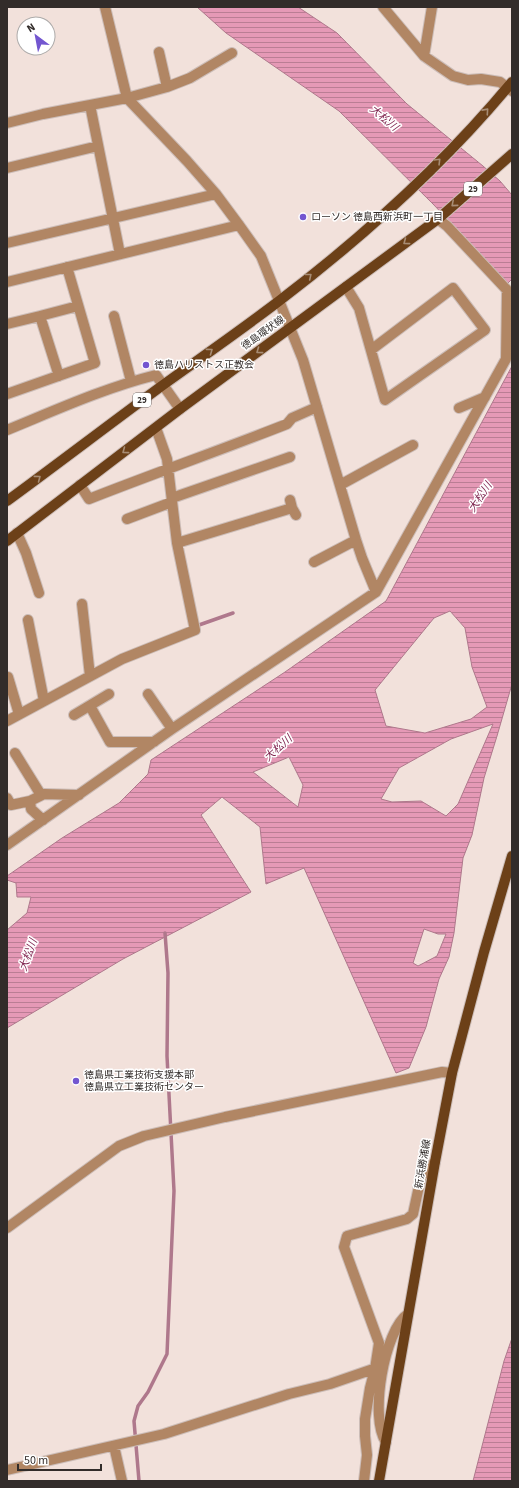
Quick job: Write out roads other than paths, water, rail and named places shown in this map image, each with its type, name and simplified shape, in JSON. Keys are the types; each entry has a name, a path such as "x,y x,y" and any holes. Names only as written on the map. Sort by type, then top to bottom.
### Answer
{"main road":[{"name":"徳島環状線","path":"7,502 163,385 279,301 345,247 411,189 511,86"},
{"name":"徳島環状線","path":"7,541 180,409 439,218 508,157"},
{"name":"新浜勝浦線","path":"379,1481 452,1072 484,952 512,856"}],"street":[{"path":"105,7 127,98 187,160 216,194 261,256 303,360 356,540 376,592"},
{"path":"384,7 424,56 453,76 468,80 481,79 500,82 511,86"},
{"path":"424,56 432,7"},
{"path":"159,52 167,87"},
{"path":"7,123 43,114 127,98 167,87 190,78 232,53"},
{"path":"90,105 120,254"},
{"path":"7,168 98,146"},
{"path":"7,243 216,194"},
{"path":"7,845 154,742 376,592 506,359 508,290 439,218"},
{"path":"7,282 239,225"},
{"path":"7,394 95,363 67,267"},
{"path":"346,287 359,308 370,350 385,400 485,330 453,288 370,350"},
{"path":"7,324 78,306"},
{"path":"40,316 59,376"},
{"path":"114,316 131,381"},
{"path":"7,430 95,394 131,381 156,375 180,409"},
{"path":"459,408 485,397"},
{"path":"80,485 90,500 168,468 201,458 287,424 292,418 317,407"},
{"path":"7,721 122,659 195,630 177,543 167,459 156,428"},
{"path":"340,485 413,445"},
{"path":"126,519 172,500 290,457"},
{"path":"177,543 292,508"},
{"path":"17,533 26,553 39,593"},
{"path":"314,562 356,540"},
{"path":"82,604 90,676"},
{"path":"28,620 44,701"},
{"path":"8,677 19,714"},
{"path":"74,715 109,694"},
{"path":"148,694 172,730"},
{"path":"90,706 110,742 154,742"},
{"path":"14,753 41,796"},
{"path":"7,798 11,805 30,801 44,794 79,795"},
{"path":"30,801 31,809 43,820"},
{"path":"7,1228 119,1146 144,1136 225,1117 442,1072 452,1072"},
{"path":"386,1442 382,1437 379,1425 379,1343 344,1247 347,1236 407,1219 413,1214 421,1178 435,1162"},
{"path":"364,1481 367,1455 365,1419 370,1388 396,1327 402,1318 408,1314"},
{"path":"7,1470 164,1434 289,1394 330,1384 379,1367"},
{"path":"114,1446 122,1481"}],"water":[{"name":"大松川","path":"197,7 298,7 337,33 407,104 483,166 500,181 512,195 512,281 511,280 508,283 433,204 339,111 226,33"},
{"name":"大松川","path":"512,366 512,684 484,778 472,835 463,858 454,933 449,957 439,979 426,1027 409,1068 396,1073 304,868 266,884 260,827 222,797 201,815 251,892 123,959 7,1028 7,930 27,913 31,897 17,897 16,883 7,880 7,876 62,838 119,803 148,774 151,760 285,672 386,601","holes":["450,611 465,628 472,667 487,707 471,719 425,733 386,726 375,690 434,618","493,724 458,804 446,816 421,801 392,802 381,799 399,768 451,739","289,757 303,785 298,807 253,772","424,929 438,934 446,934 437,956 418,966 413,963"]},
{"path":"512,1338 512,1481 473,1481 504,1361"}],"waterway":[{"path":"199,625 233,613"},
{"path":"139,1481 134,1421 138,1406 148,1392 167,1354 174,1191 167,1056 168,973 165,933"}],"place":[{"name":"ローソン 徳島西新浜町一丁目","path":"303,217"},
{"name":"徳島ハリストス正教会","path":"146,365"},
{"name":"徳島県工業技術支援本部 徳島県立工業技術センター","path":"76,1081"}]}
